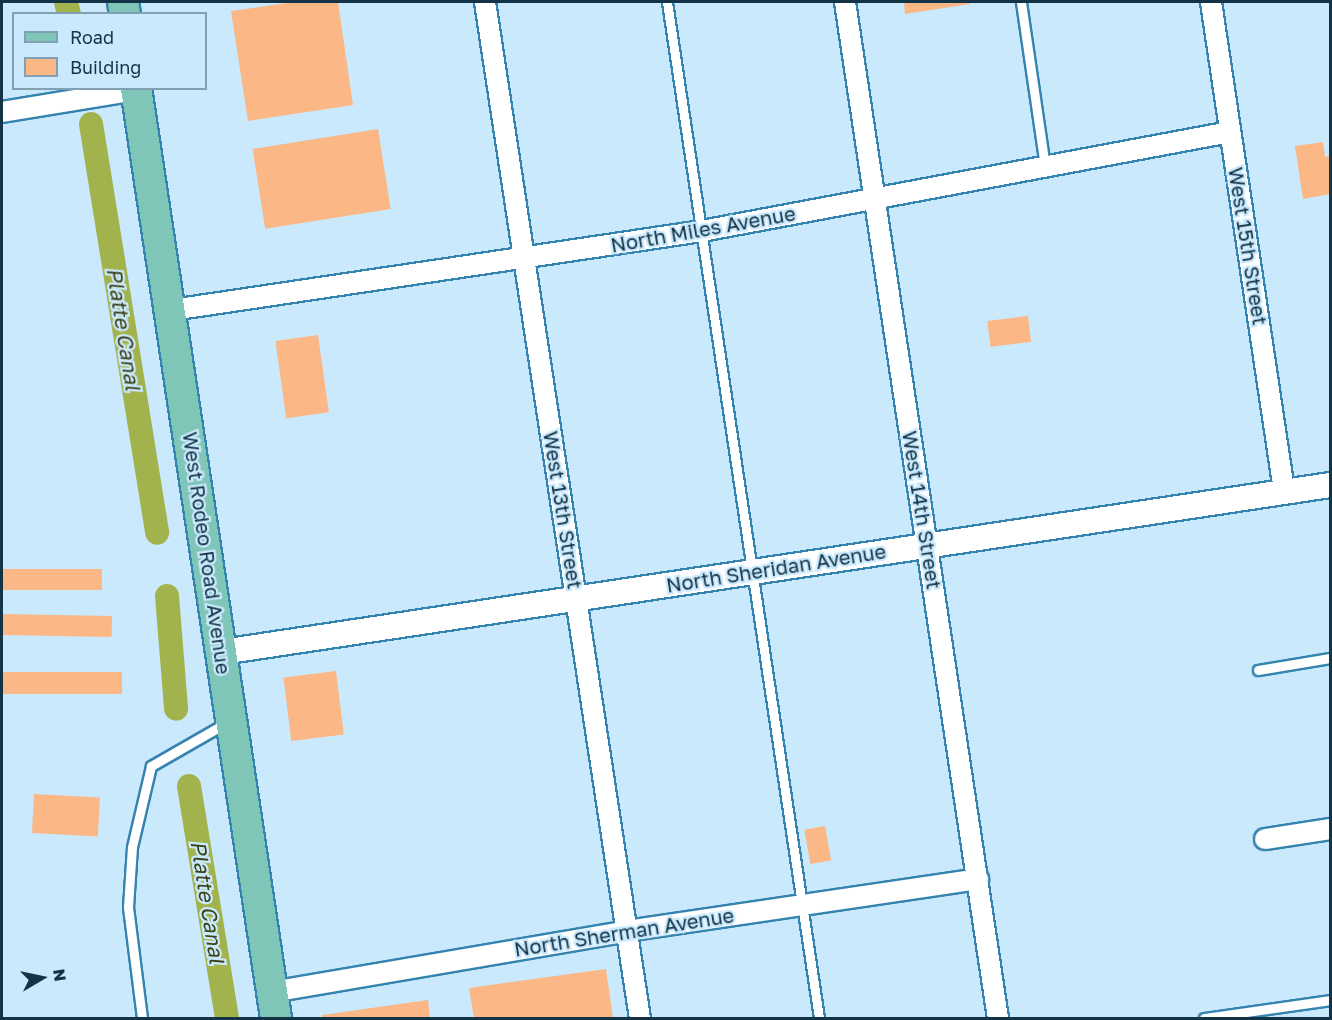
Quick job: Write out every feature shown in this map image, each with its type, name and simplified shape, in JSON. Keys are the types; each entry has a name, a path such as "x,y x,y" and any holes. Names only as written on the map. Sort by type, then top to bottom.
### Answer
{"main road":[{"name":"West Rodeo Road Avenue","path":"136,90 172,310 274,1005"}],"street":[{"name":"West 13th Street","path":"485,2 640,1018"},
{"name":"West 14th Street","path":"845,2 998,1018"},
{"name":"West 15th Street","path":"1211,2 1284,492"},
{"path":"2,112 130,90"},
{"name":"North Miles Avenue","path":"172,310 702,231 1230,132"},
{"name":"North Sheridan Avenue","path":"222,652 1330,485"},
{"path":"1266,839 1330,829"},
{"name":"North Sherman Avenue","path":"274,1005 627,931 978,879"}],"lane":[{"path":"667,2 819,1018"},
{"path":"1021,2 1045,166"},
{"path":"1258,670 1330,658"},
{"path":"142,1018 128,907 132,847 151,766 232,720"},
{"path":"1204,1018 1330,1000"}],"building":[{"path":"294,2 338,2 353,105 248,121 231,11"},
{"path":"904,2 969,2 970,4 905,14"},
{"path":"378,129 391,209 265,229 253,149"},
{"path":"1323,142 1325,157 1330,156 1330,194 1303,199 1295,146"},
{"path":"1028,316 1031,342 990,347 987,321"},
{"path":"318,335 329,412 286,418 275,341"},
{"path":"2,569 102,569 102,590 2,590"},
{"path":"2,614 112,616 112,637 2,635"},
{"path":"336,671 344,735 291,741 283,677"},
{"path":"2,672 122,672 122,694 2,694"},
{"path":"34,794 100,797 98,836 32,833"},
{"path":"825,826 831,860 810,864 804,830"},
{"path":"606,969 613,1018 474,1018 469,988"},
{"path":"428,1000 430,1018 322,1018 322,1015"}],"waterway":[{"path":"66,2 68,12"},
{"name":"Platte Canal","path":"91,124 157,533"},
{"path":"167,596 176,709"},
{"name":"Platte Canal","path":"189,786 227,1018"}]}
